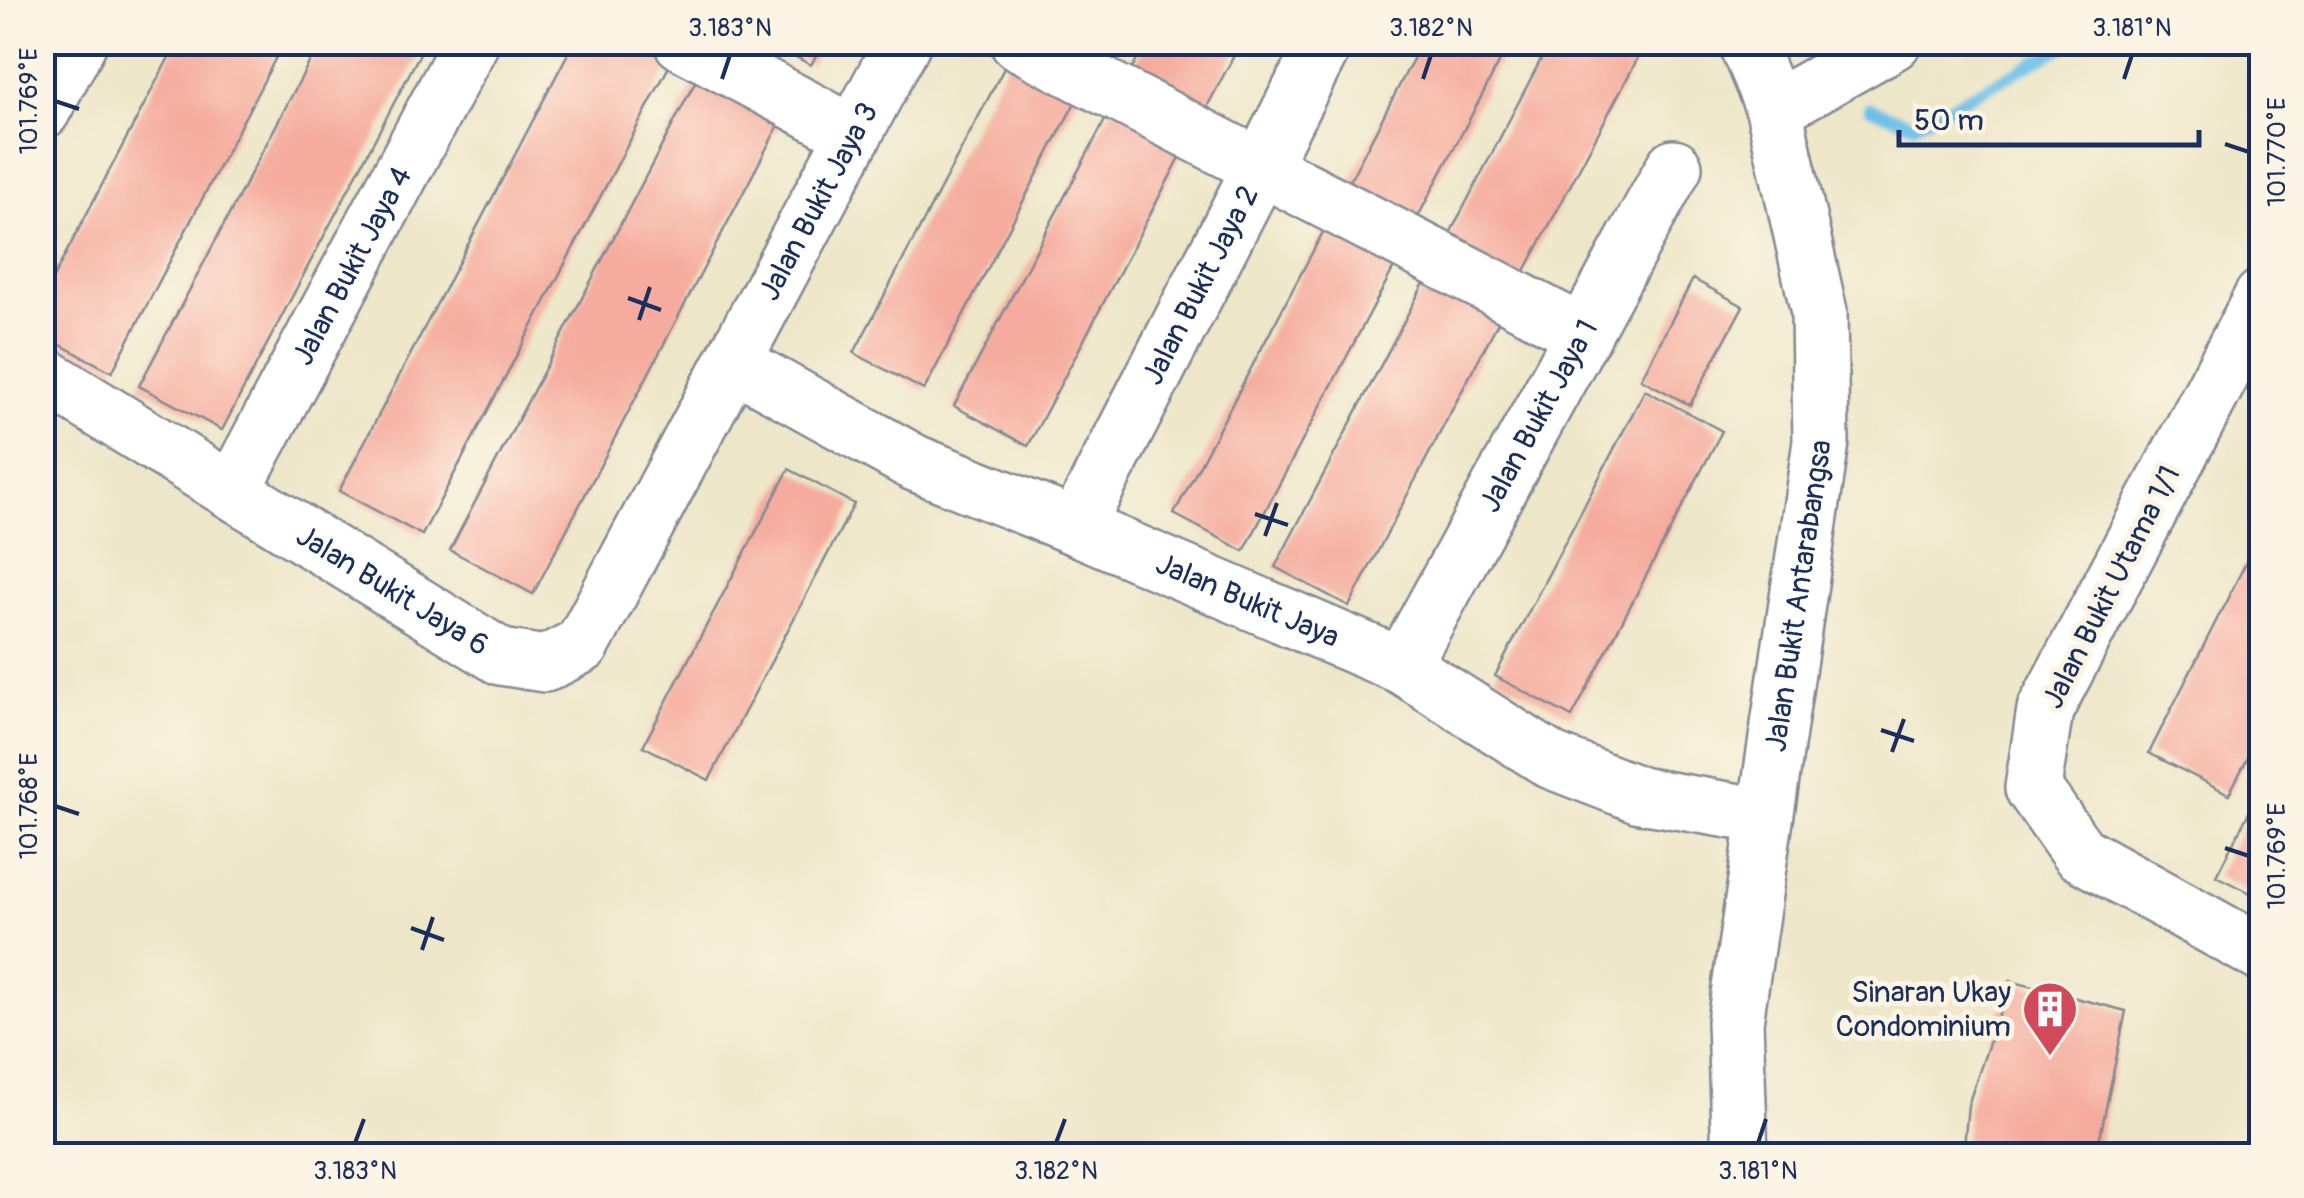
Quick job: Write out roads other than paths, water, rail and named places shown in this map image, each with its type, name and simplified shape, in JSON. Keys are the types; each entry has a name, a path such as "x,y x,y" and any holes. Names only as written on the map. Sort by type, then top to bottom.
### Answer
{"street":[{"path":"42,111 79,42"},
{"name":"Jalan Bukit Jaya 4","path":"232,491 470,42"},
{"path":"682,42 854,134"},
{"name":"Jalan Bukit Jaya 3","path":"733,362 903,42"},
{"path":"1018,42 1584,334"},
{"name":"Jalan Bukit Jaya 2","path":"1076,527 1325,42"},
{"name":"Jalan Bukit Antarabangsa","path":"1740,1156 1736,1022 1821,442 1818,312 1774,109 1746,42"},
{"path":"1774,109 1893,42"},
{"name":"Jalan Bukit Jaya 1","path":"1402,666 1674,167"},
{"name":"Jalan Bukit Utama 1/1","path":"2262,297 2045,710 2033,788 2079,854 2262,954"},
{"name":"Jalan Bukit Jaya 6","path":"42,374 501,658 546,664 582,645 733,362"},
{"name":"Jalan Bukit Jaya","path":"733,362 915,462 1402,666 1552,761 1640,796 1764,816"}],"waterway":[{"path":"1870,108 1914,125 2073,42"}],"place":[{"name":"Sinaran Ukay Condominium","path":"2050,1058"}]}
